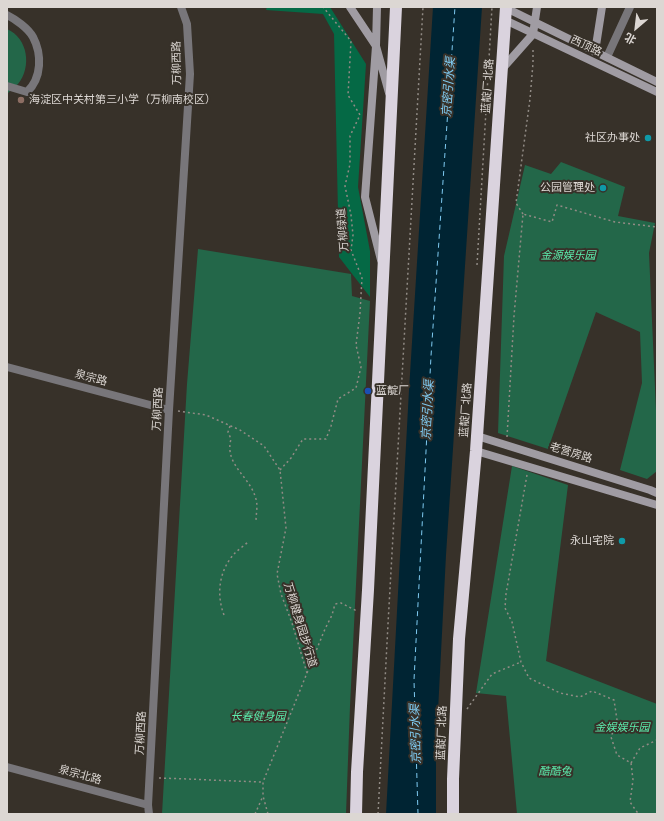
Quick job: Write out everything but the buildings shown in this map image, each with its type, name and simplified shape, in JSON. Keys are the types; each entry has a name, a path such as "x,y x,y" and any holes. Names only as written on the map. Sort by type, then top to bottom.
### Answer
{"highway":[{"path":"356,814 396,7"},
{"name":"蓝靛厂北路","path":"453,814 459,639 478,436 506,12"}],"street":[{"name":"万柳西路","path":"149,814 148,805 169,410 190,74 187,24 180,7"},
{"path":"350,7 376,46 391,102"},
{"path":"377,7 376,46 365,197 383,271"},
{"path":"502,69 533,34 537,7"},
{"path":"595,52 602,7"},
{"path":"607,57 630,7"},
{"name":"西顶路","path":"506,12 535,22 657,82"},
{"name":"西顶路","path":"506,12 533,34 657,92"},
{"path":"7,15 18,21 33,36 40,54 39,69 32,87 27,92 7,86"},
{"name":"泉宗路","path":"7,367 169,410"},
{"name":"老营房路","path":"478,436 657,493"},
{"path":"476,451 657,505"},
{"name":"泉宗北路","path":"7,767 148,805"}],"path":[{"name":"万柳绿道","path":"280,470 291,458 303,439 326,438 331,426 338,399 356,388 361,368 356,345 362,278 351,250 353,235 351,215 345,186 350,164 350,136 360,114 348,95 351,41 323,7"},
{"path":"378,814 423,7"},
{"path":"507,445 514,316 523,214 516,203 533,63 533,34"},
{"path":"523,214 552,222 558,205 615,222 657,227"},
{"name":"万柳健身园步行道","path":"169,410 206,415 240,430 264,446 280,470 286,528 277,574 281,594 292,623 307,673 263,782 263,796 268,814"},
{"path":"230,426 228,432 231,439 229,447 231,456 253,492 256,500 256,521"},
{"path":"527,475 506,594 505,608 512,622 521,662 529,678 560,692 580,697 592,692 614,700 617,720 611,737 617,755 631,763"},
{"path":"224,615 220,605 219,594 222,574 236,553 250,541"},
{"path":"307,673 332,615 335,604 341,603 358,611"},
{"path":"286,606 290,605"},
{"path":"466,712 492,674 521,662"},
{"path":"640,814 630,802 633,780 631,763 640,748 657,740"},
{"path":"159,778 263,782"},
{"path":"255,814 263,796"}],"green space":[{"path":"267,7 330,7 366,64 358,187 370,251 370,297 339,257 334,34 323,14 266,10"},
{"path":"7,29 20,39 26,54 25,70 22,77 18,84 8,93 7,92"},
{"name":"金源娱乐园","path":"561,162 625,187 618,216 655,223 649,253 657,433 657,471 647,479 620,470 642,383 640,332 596,312 548,449 498,433 504,256 525,165 551,174"},
{"name":"长春健身园","path":"198,249 351,274 352,296 370,301 346,814 162,814 187,384"},
{"name":"金娱娱乐园","path":"512,466 568,485 546,661 657,704 657,814 517,814 506,696 476,693"}],"water":[{"name":"京密引水渠","path":"433,7 482,7 446,555 436,750 436,814 386,814 409,390"}],"ferry route":[{"path":"418,814 414,680 431,356 455,7"}],"place":[{"name":"海淀区中关村第三小学（万柳南校区）","path":"21,100"},
{"name":"社区办事处","path":"648,138"},
{"name":"公园管理处","path":"603,188"},
{"name":"蓝靛厂","path":"368,391"},
{"name":"永山宅院","path":"622,541"}],"park label":[{"name":"酷酷兔","path":"555,772"}]}
